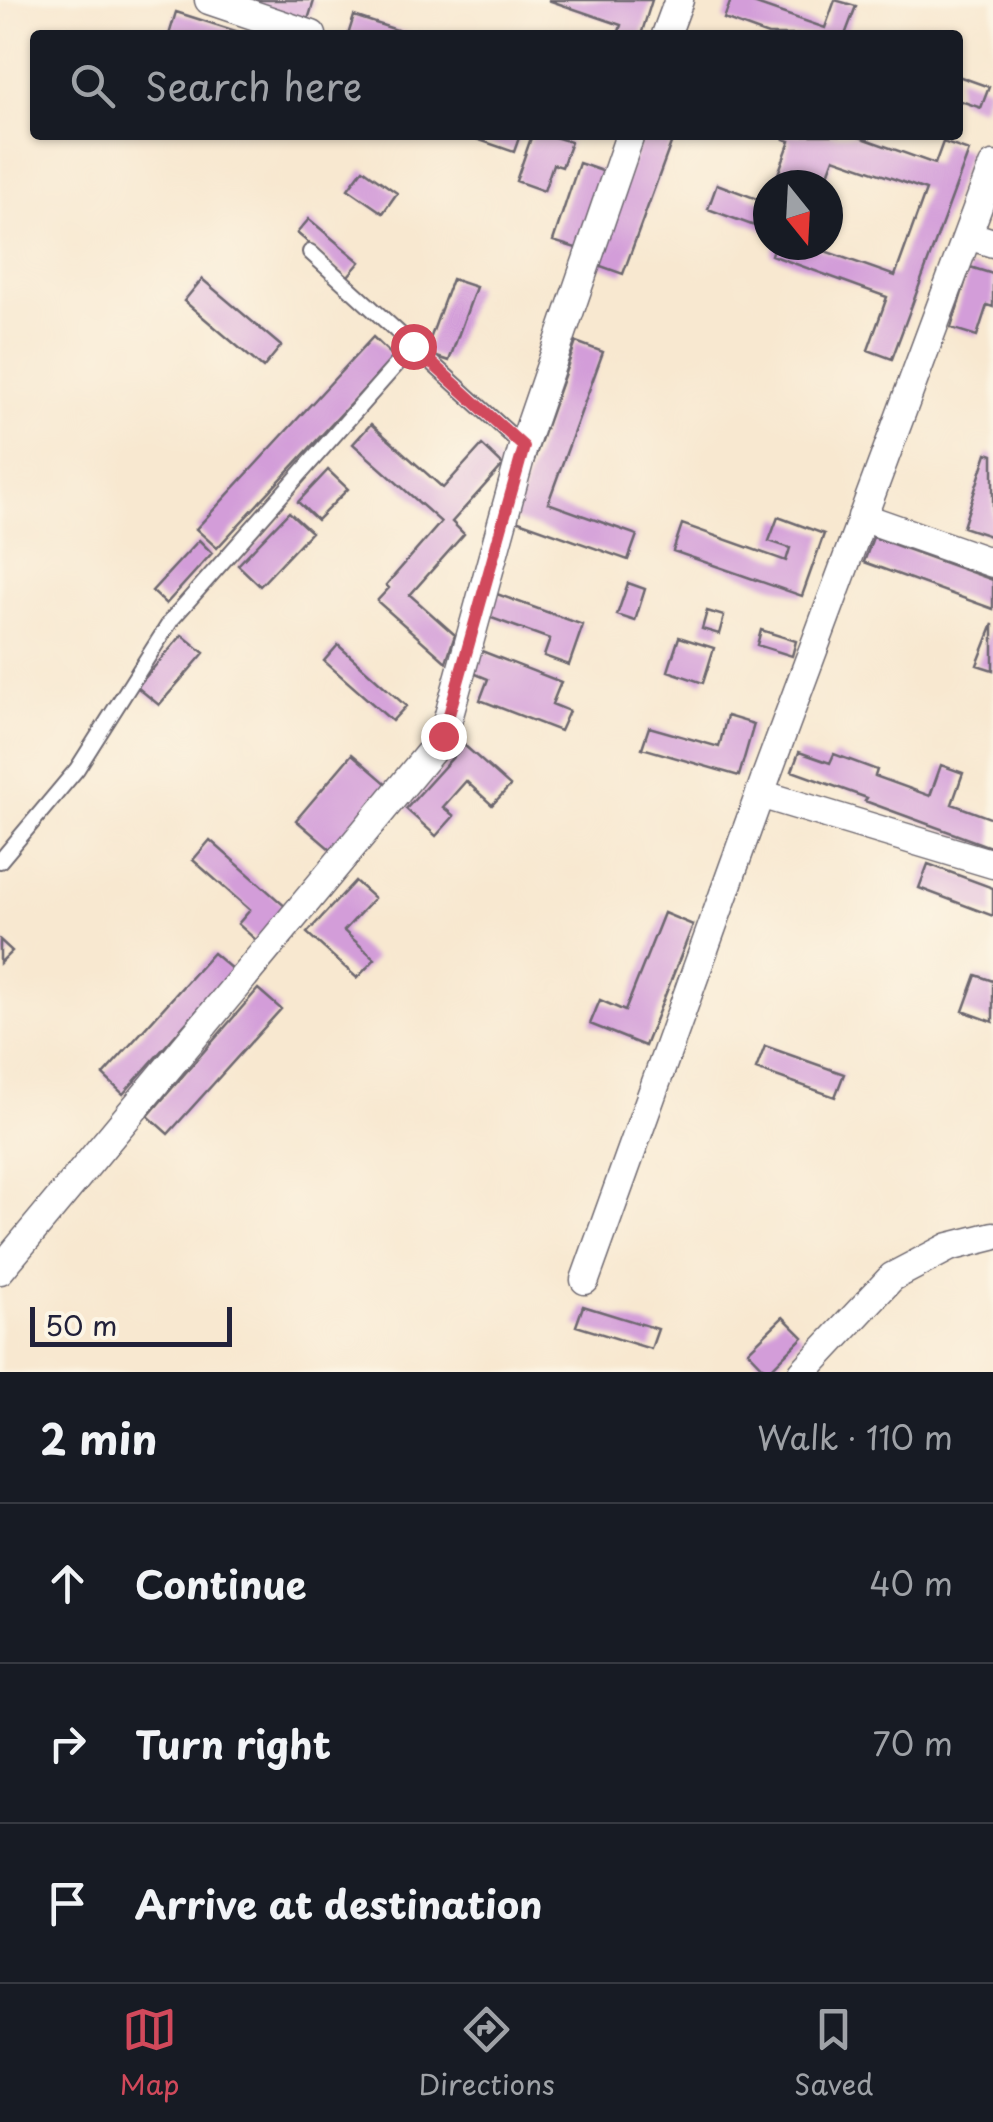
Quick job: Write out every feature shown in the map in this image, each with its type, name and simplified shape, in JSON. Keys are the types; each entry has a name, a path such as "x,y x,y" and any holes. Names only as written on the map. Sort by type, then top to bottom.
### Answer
{"street":[{"path":"209,0 297,30"},
{"path":"668,30 679,0"},
{"path":"0,1270 443,736 524,447 621,140"},
{"path":"586,1280 862,518 980,239 993,166"},
{"path":"862,518 993,563"},
{"path":"760,794 993,864"},
{"path":"803,1372 892,1278 949,1247 993,1236"}],"lane":[{"path":"310,252 524,447"},
{"path":"0,861 77,769 172,619 413,346"}],"building":[{"path":"242,0 312,0 314,1 306,26"},
{"path":"548,0 652,0 643,30 620,30 621,25"},
{"path":"731,0 754,0 753,3 825,28 835,0 856,6 847,30 754,30 724,19"},
{"path":"176,12 232,30 171,30"},
{"path":"354,16 397,30 350,30"},
{"path":"963,78 989,87 981,108 963,102"},
{"path":"479,140 518,140 514,152"},
{"path":"530,140 571,142 562,167 553,164 544,191 516,181"},
{"path":"640,140 672,140 623,274 595,264"},
{"path":"787,140 868,140 935,164 943,142 969,151 892,359 868,350 887,297 785,260 843,257 895,276 926,190 834,158 830,170 779,170 790,141"},
{"path":"579,163 605,172 579,249 553,241"},
{"path":"363,169 397,193 383,213 348,189"},
{"path":"717,184 753,197 753,226 708,209"},
{"path":"309,219 360,262 348,276 297,233"},
{"path":"970,267 993,274 993,307 987,305 977,336 951,328"},
{"path":"202,279 281,346 263,368 184,301"},
{"path":"452,279 476,287 449,361 425,353"},
{"path":"373,337 394,357 217,548 196,529"},
{"path":"576,342 603,352 548,503 637,535 628,560 513,519"},
{"path":"371,424 443,488 482,445 503,465 452,522 464,534 410,595 455,635 446,662 377,601 389,588 386,585 441,522 353,444"},
{"path":"987,453 993,455 993,537 963,527"},
{"path":"328,470 348,489 317,520 298,502"},
{"path":"289,512 311,532 260,586 238,565"},
{"path":"778,517 824,534 802,596 673,551 682,524 786,561 790,548 769,541"},
{"path":"873,537 993,580 993,609 864,562"},
{"path":"199,540 212,553 166,604 152,591"},
{"path":"628,583 645,589 635,621 617,615"},
{"path":"494,593 583,625 569,665 544,656 550,639 486,616"},
{"path":"707,611 724,616 719,634 702,629"},
{"path":"993,624 993,670 977,665"},
{"path":"761,630 796,641 792,656 757,645"},
{"path":"182,635 204,653 159,705 137,687"},
{"path":"679,637 714,648 703,683 668,671"},
{"path":"338,645 406,706 392,721 324,661"},
{"path":"474,648 561,682 552,704 569,711 560,731 480,700 488,679 466,670"},
{"path":"727,716 754,724 739,776 642,748 649,727 719,747"},
{"path":"464,745 510,786 492,805 466,781 443,807 454,816 436,836 406,809"},
{"path":"799,752 830,763 834,754 877,770 875,776 930,796 941,765 963,773 952,804 993,819 993,848 792,771"},
{"path":"352,754 388,785 331,850 296,820"},
{"path":"210,840 287,908 257,941 238,924 250,910 193,860"},
{"path":"928,864 993,888 993,916 919,888"},
{"path":"355,881 374,898 344,931 375,959 357,978 307,933"},
{"path":"664,913 693,925 645,1046 590,1024 600,1000 625,1011"},
{"path":"0,940 12,951 0,963"},
{"path":"213,953 233,970 123,1094 103,1075"},
{"path":"976,975 993,981 993,1022 963,1011"},
{"path":"258,989 281,1009 168,1134 148,1116"},
{"path":"765,1046 844,1074 835,1097 756,1069"},
{"path":"583,1306 658,1329 651,1349 576,1326"},
{"path":"783,1317 803,1337 768,1372 748,1351"}],"route":[{"path":"413,346 524,447 443,736"}]}
